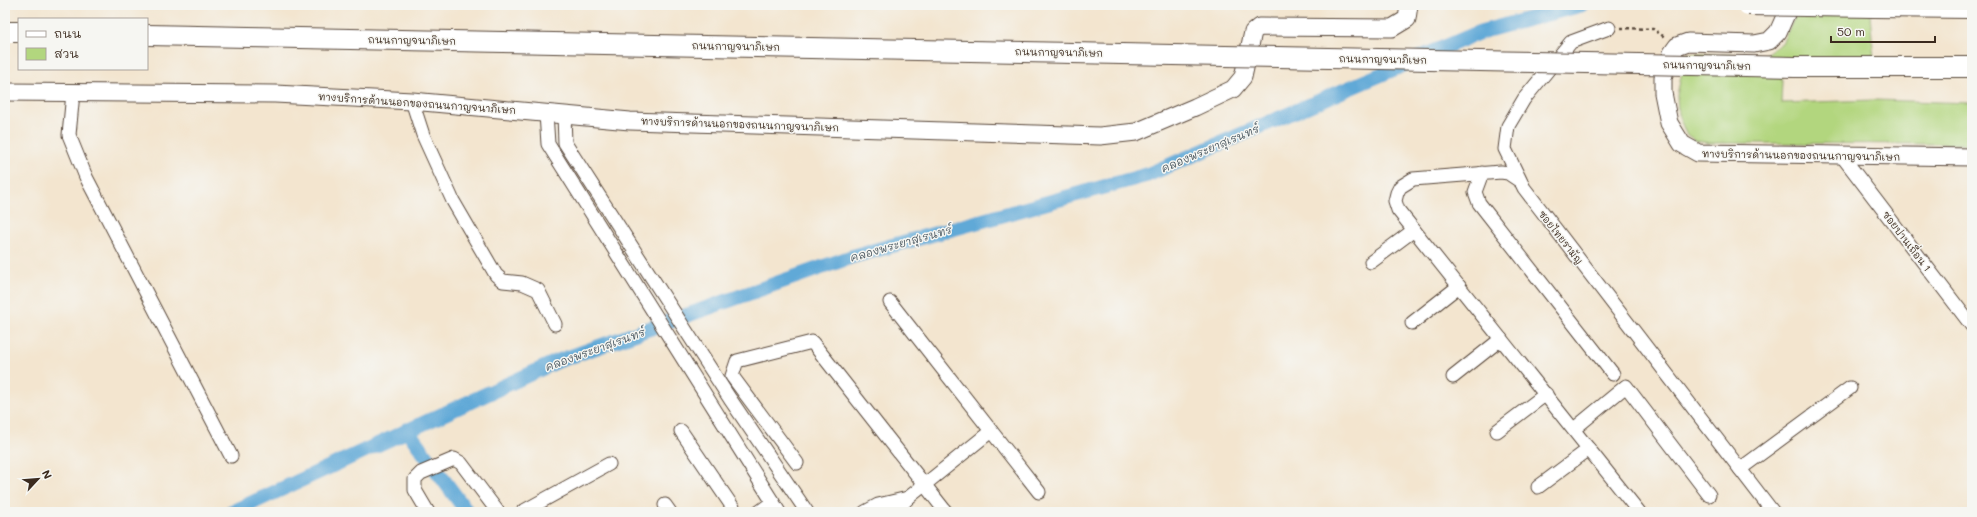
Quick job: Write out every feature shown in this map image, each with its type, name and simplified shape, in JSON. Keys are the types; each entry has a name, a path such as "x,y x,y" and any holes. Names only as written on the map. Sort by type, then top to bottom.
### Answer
{"highway":[{"path":"1748,5 1972,8"},
{"path":"5,32 18,32"},
{"name":"ถนนกาญจนาภิเษก","path":"148,35 1795,67 1972,67"}],"main road":[{"name":"ทางบริการด้านนอกของถนนกาญจนาภิเษก","path":"5,92 275,94 412,101 630,121 1107,136 1136,132 1233,89 1243,77 1253,32 1258,27 1392,28 1407,19 1409,5"},
{"path":"1677,46 1688,42 1754,44 1769,42 1778,32 1790,5"},
{"name":"ทางบริการด้านนอกของถนนกาญจนาภิเษก","path":"1677,46 1672,53 1663,76 1663,93 1669,123 1682,144 1698,153 1972,157"}],"street":[{"name":"ซอยไทยรามัญ","path":"1609,28 1571,42 1524,98 1508,126 1505,149 1520,181 1773,512"},
{"path":"73,93 69,135 86,177 231,456"},
{"path":"412,101 423,135 453,201 496,274 503,281 522,283 538,290 555,324"},
{"path":"546,113 548,144 776,507 759,512"},
{"path":"564,115 565,143 730,399 807,512"},
{"name":"ซอยปานเถื่อน 1","path":"1842,156 1972,326"},
{"path":"1520,181 1508,172 1412,179 1400,187 1395,201 1398,210 1574,429 1633,510"},
{"path":"1482,173 1475,192 1479,203 1613,374"},
{"path":"1372,262 1414,230"},
{"path":"610,244 624,236"},
{"path":"1412,322 1458,286"},
{"path":"890,302 1039,492"},
{"path":"1453,376 1502,339"},
{"path":"797,463 732,376 737,361 812,342 946,512"},
{"path":"1574,429 1626,386 1709,495"},
{"path":"1740,469 1850,388"},
{"path":"1497,431 1546,394"},
{"path":"714,409 730,399"},
{"path":"681,431 736,512"},
{"path":"897,512 908,498 991,431"},
{"path":"1538,486 1589,449"},
{"path":"428,512 415,490 414,479 421,473 454,459 461,462 498,512"},
{"path":"522,512 609,464"},
{"path":"865,512 878,506 908,498"}],"path":[{"path":"1609,28 1653,29 1677,46"}],"green space":[{"path":"1801,5 1869,5 1874,58 1783,59 1781,103 1875,100 1972,103 1972,144 1709,143 1696,141 1686,134 1678,114 1677,95 1686,54 1765,55 1782,43"}],"waterway":[{"name":"คลองพระยาสุเรนทร์","path":"232,512 558,361 851,257 1147,175 1480,32 1581,5"},
{"path":"407,430 467,512"}]}
